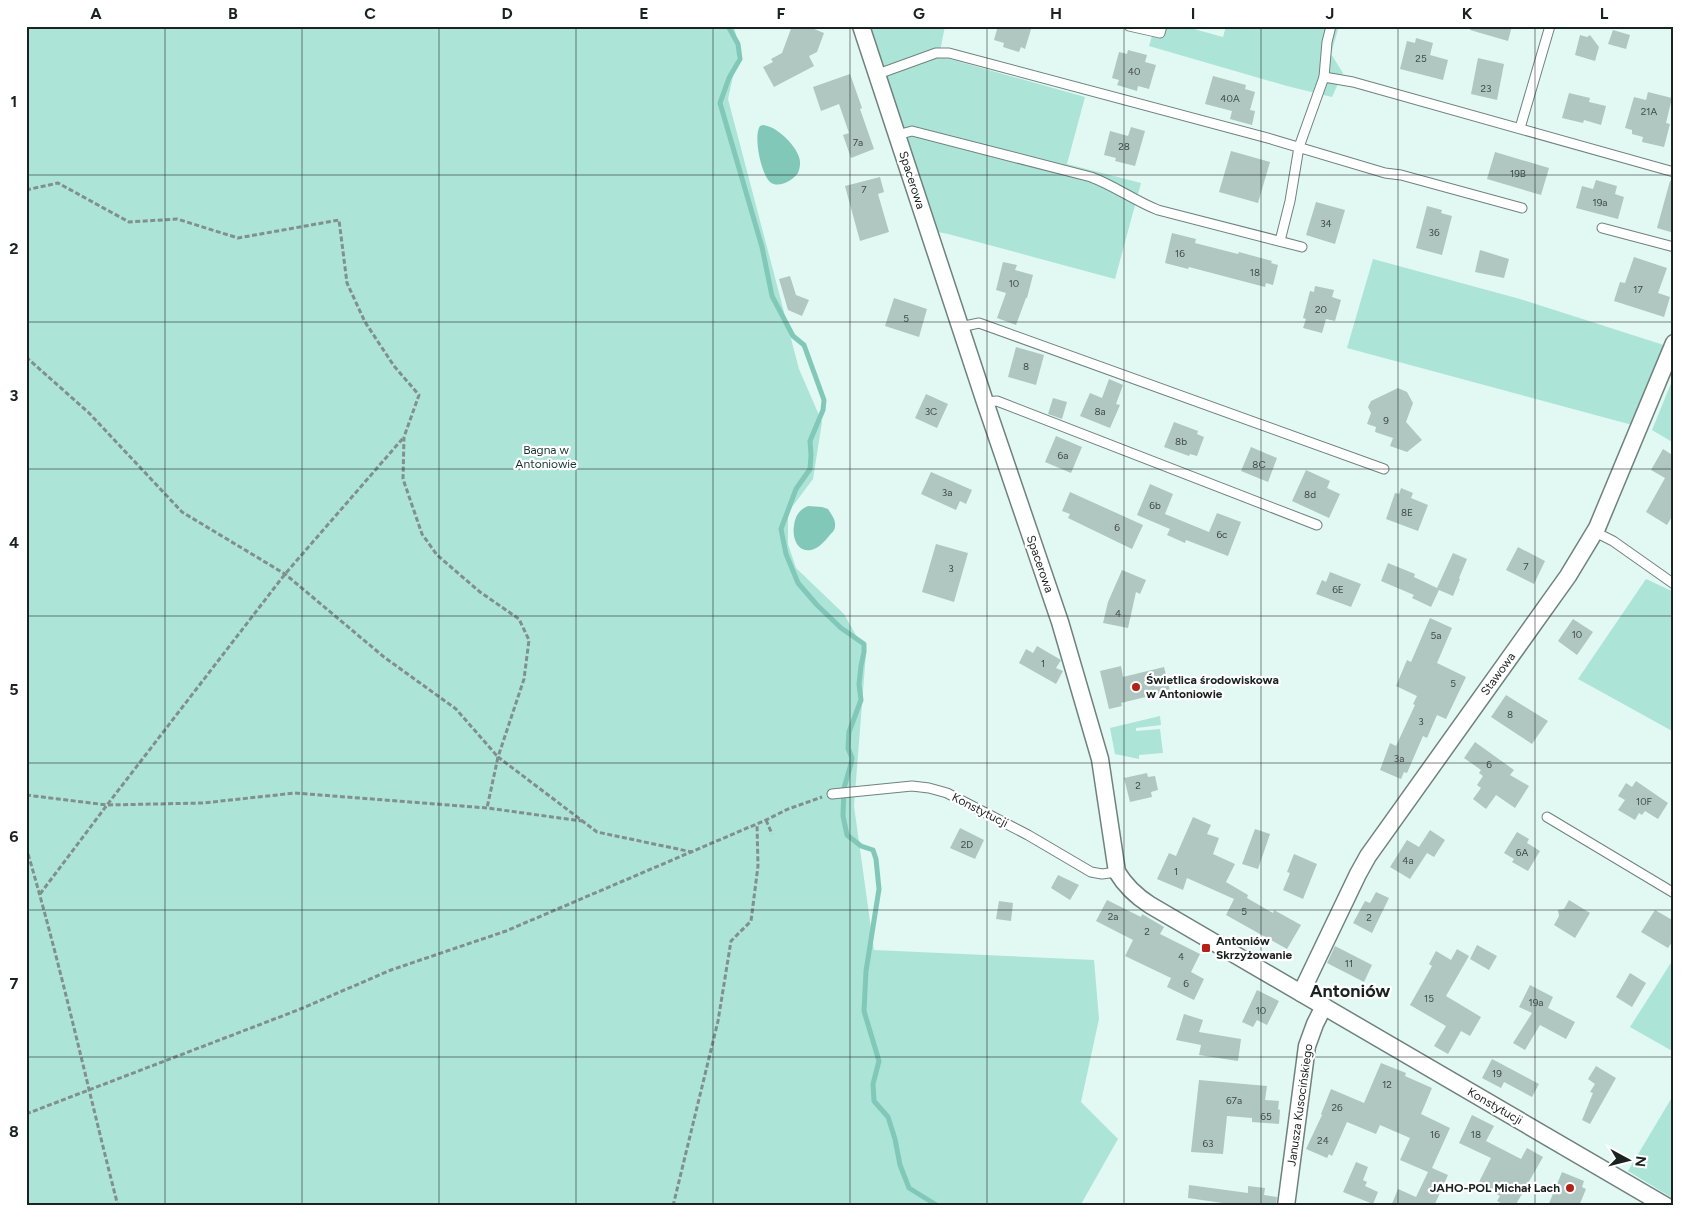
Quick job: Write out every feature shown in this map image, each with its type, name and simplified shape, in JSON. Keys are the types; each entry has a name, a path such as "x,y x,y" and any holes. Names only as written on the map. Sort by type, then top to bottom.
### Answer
{"street":[{"name":"Spacerowa","path":"862,26 960,327 1060,622 1095,738 1103,776 1117,872 1126,886 1143,901 1324,1006"},
{"name":"Stawowa","path":"1301,993 1368,856 1568,576 1595,532 1674,343"},
{"name":"Janusza Kusocińskiego","path":"1286,1206 1307,1046 1324,1006"},
{"name":"Konstytucji","path":"1324,1006 1666,1206"}],"lane":[{"path":"1129,26 1160,33 1162,26"},
{"path":"1280,241 1290,201 1299,147 1324,77 1327,42 1331,26"},
{"path":"1520,128 1550,26"},
{"path":"878,74 936,53 949,53 1299,147 1384,173 1401,175 1522,208"},
{"path":"1324,77 1353,82 1674,172"},
{"path":"897,135 912,131 1091,177 1106,183 1140,203 1158,210 1302,247"},
{"path":"1602,228 1674,247"},
{"path":"960,327 979,324 1384,469"},
{"path":"985,402 997,401 1317,525"},
{"path":"1595,532 1613,541 1674,584"},
{"name":"Konstytucji","path":"832,794 912,786 929,788 947,793 1028,835 1091,872 1102,874 1117,872"},
{"path":"1547,817 1674,893"}],"path":[{"path":"26,190 58,183 129,222 177,219 238,238 339,220 347,283 365,322 394,366 419,396 404,437 403,479 422,534 437,555 480,592 520,619 529,640 524,679 498,757 487,808"},
{"path":"26,357 89,414 182,512 285,574 384,657 456,709 498,757 597,832 692,852"},
{"path":"40,894 285,574 404,437"},
{"path":"26,795 107,806 203,803 295,793 487,808 583,821"},
{"path":"26,1114 298,1010 392,970 506,931 788,809 832,794"},
{"path":"766,820 772,834"},
{"path":"673,1206 718,1021 731,941 751,921 758,866 757,824"},
{"path":"26,847 79,1044 88,1090 118,1206"}],"green space":[{"name":"Bagna w Antoniowie","path":"26,26 734,26 739,49 728,99 799,369 822,422 813,479 792,507 788,516 788,544 796,568 844,614 866,653 854,806 874,950 1094,960 1099,1019 1081,1102 1118,1139 1080,1206 26,1206"},
{"path":"869,26 945,26 939,56 1085,97 1067,164 1141,183 1115,279 938,232"},
{"path":"1155,26 1183,26 1223,37 1226,26 1339,26 1331,54 1343,73 1332,97 1287,86 1149,46"},
{"path":"1373,259 1520,299 1670,347 1636,426 1347,348"},
{"path":"1674,376 1674,443 1652,430"},
{"path":"1646,579 1674,592 1674,732 1578,679"},
{"path":"1160,716 1161,725 1136,728 1136,731 1160,729 1163,753 1139,755 1139,759 1115,754 1110,728"},
{"path":"1674,958 1674,1052 1630,1027"},
{"path":"1674,1094 1674,1199 1628,1171"}],"shaded area":[{"path":"763,125 774,129 784,136 794,147 799,157 798,173 786,183 777,185 770,182 764,171 759,155 757,138 760,126"},
{"path":"808,506 828,509 833,517 835,528 821,544 814,549 806,550 799,547 796,543 794,530 795,519 802,509"}],"building":[{"path":"792,26 807,26 824,33 817,52 809,56 814,66 774,87 763,67 773,62 771,59 782,53"},
{"path":"998,26 1032,26 1025,49 1021,47 1019,52 1003,47 1004,43 994,40"},
{"path":"1471,26 1512,26 1508,41 1470,30"},
{"path":"1613,30 1630,35 1626,49 1608,44"},
{"path":"1580,35 1587,37 1590,35 1599,47 1595,61 1575,55"},
{"path":"1416,38 1433,43 1430,55 1448,60 1443,80 1400,69 1407,41 1415,43"},
{"path":"1128,50 1147,55 1145,62 1156,65 1149,89 1138,86 1137,91 1117,85 1119,80 1112,78 1119,52 1127,54"},
{"path":"1478,58 1504,64 1497,100 1471,94"},
{"path":"850,74 874,149 851,158 843,135 849,133 839,104 821,111 813,87"},
{"path":"1213,76 1246,85 1245,89 1255,92 1250,110 1255,111 1252,125 1230,119 1232,111 1205,104"},
{"path":"1648,92 1672,98 1666,123 1670,124 1664,147 1642,142 1643,137 1632,134 1632,130 1625,128 1634,97 1646,100"},
{"path":"1569,93 1590,98 1589,102 1606,106 1601,125 1584,120 1583,123 1562,118"},
{"path":"1131,127 1145,131 1135,166 1115,161 1116,158 1104,155 1110,131 1128,136"},
{"path":"1231,151 1270,162 1258,203 1219,192"},
{"path":"1495,152 1549,168 1541,195 1487,179"},
{"path":"880,177 884,192 878,194 889,232 860,241 845,186"},
{"path":"1596,180 1617,186 1615,194 1624,197 1618,219 1576,208 1582,186 1593,189"},
{"path":"1670,181 1674,181 1674,233 1657,228"},
{"path":"1316,202 1345,210 1335,244 1306,235"},
{"path":"1427,206 1442,210 1441,213 1452,216 1442,255 1416,248"},
{"path":"1172,233 1196,239 1195,243 1272,261 1271,263 1278,265 1273,285 1266,283 1265,287 1189,267 1188,269 1165,263"},
{"path":"1480,250 1509,259 1504,278 1475,272"},
{"path":"1634,257 1667,268 1658,293 1670,297 1664,317 1614,301 1620,282 1625,283"},
{"path":"1003,262 1017,265 1015,270 1033,275 1027,298 1016,325 997,318 1006,293 996,290"},
{"path":"790,276 796,295 809,300 802,316 788,310 779,279"},
{"path":"1315,286 1334,290 1332,297 1341,300 1335,321 1326,319 1322,333 1303,328 1306,319 1303,318 1310,291 1314,292"},
{"path":"894,298 927,309 919,337 885,326"},
{"path":"1016,347 1044,355 1036,385 1008,377"},
{"path":"1109,379 1123,385 1116,404 1120,405 1110,428 1080,416 1090,393 1102,398"},
{"path":"1398,388 1407,392 1413,403 1406,422 1422,440 1407,452 1390,446 1393,438 1375,432 1376,427 1367,424 1371,413 1368,407 1371,401"},
{"path":"926,394 948,404 937,428 915,418"},
{"path":"1053,398 1067,402 1062,419 1048,414"},
{"path":"1174,422 1198,431 1197,434 1204,437 1197,456 1190,454 1189,456 1164,447"},
{"path":"1056,436 1082,447 1071,473 1045,462"},
{"path":"1251,447 1277,458 1268,482 1241,471"},
{"path":"1663,449 1674,456 1674,513 1667,525 1646,512 1665,478 1651,470"},
{"path":"1306,470 1330,481 1327,488 1340,494 1329,518 1292,501"},
{"path":"931,472 972,490 966,504 960,501 956,510 921,494"},
{"path":"1150,484 1173,494 1165,514 1209,532 1217,513 1241,522 1228,556 1186,540 1185,543 1167,535 1170,529 1137,515"},
{"path":"1401,488 1413,493 1411,498 1428,505 1418,531 1386,519 1395,493 1399,494"},
{"path":"1070,492 1143,525 1132,549 1068,518 1070,514 1062,511"},
{"path":"936,544 968,553 954,602 922,592"},
{"path":"1518,547 1545,561 1534,584 1506,570"},
{"path":"1453,553 1467,559 1460,579 1453,596 1439,590 1431,607 1412,598 1414,595 1381,581 1388,563 1415,574 1414,577 1437,588"},
{"path":"1122,570 1146,580 1140,594 1136,592 1128,628 1103,623 1108,602"},
{"path":"1330,572 1361,584 1351,607 1316,594 1322,580 1326,582"},
{"path":"1430,618 1452,628 1437,663 1466,677 1446,719 1437,715 1427,738 1423,736 1407,773 1404,772 1401,779 1380,770 1390,743 1396,746 1415,705 1413,704 1417,696 1396,686 1407,660 1411,662"},
{"path":"1573,619 1593,632 1577,655 1558,641"},
{"path":"1037,646 1061,660 1056,668 1063,671 1056,684 1019,663 1026,649 1033,653"},
{"name":"Świetlica środowiskowa w Antoniowie","path":"1121,666 1123,677 1164,667 1170,691 1121,703 1122,706 1109,709 1100,671"},
{"path":"1506,695 1548,721 1532,744 1491,717"},
{"path":"1475,742 1514,770 1510,775 1529,786 1515,808 1496,795 1486,809 1473,799 1481,788 1477,785 1483,776 1479,773 1481,770 1464,758"},
{"path":"1147,773 1148,777 1155,776 1158,790 1151,792 1152,797 1130,802 1124,778"},
{"path":"1636,781 1668,803 1658,819 1645,811 1642,815 1639,813 1635,820 1618,810 1625,800 1618,796 1626,783 1632,787"},
{"path":"1193,817 1211,825 1207,834 1219,838 1213,854 1235,864 1226,882 1248,895 1247,898 1273,913 1274,910 1301,925 1287,949 1226,915 1234,899 1187,878 1183,890 1157,879 1169,853 1176,856"},
{"path":"960,828 984,840 975,859 950,848"},
{"path":"1255,829 1270,834 1258,869 1242,864"},
{"path":"1430,830 1445,840 1434,857 1427,853 1410,879 1390,867 1407,840 1419,847"},
{"path":"1517,832 1529,839 1527,843 1540,851 1528,871 1512,862 1514,859 1504,853"},
{"path":"1294,854 1317,864 1303,899 1283,890 1290,873 1287,872"},
{"path":"1058,875 1079,885 1070,900 1051,888"},
{"path":"1376,892 1389,898 1372,933 1353,923 1365,901 1370,903"},
{"path":"1107,900 1141,917 1142,914 1164,927 1160,934 1200,954 1191,972 1204,979 1194,1000 1167,987 1171,978 1125,956 1133,940 1096,921"},
{"path":"1569,900 1590,913 1575,938 1554,925 1559,916 1558,910 1564,909"},
{"path":"999,901 1013,903 1011,921 996,919"},
{"path":"1655,910 1674,921 1674,939 1668,948 1641,932"},
{"path":"1477,945 1497,956 1489,970 1470,959"},
{"path":"1335,946 1372,965 1364,982 1327,963"},
{"path":"1457,949 1469,956 1446,996 1481,1017 1470,1036 1461,1031 1448,1054 1434,1046 1446,1026 1410,1005 1432,966 1429,964 1436,951 1451,960"},
{"path":"1630,973 1646,983 1632,1007 1616,997"},
{"path":"1530,985 1553,997 1548,1008 1575,1022 1566,1039 1540,1025 1525,1050 1513,1043 1532,1013 1519,1007"},
{"path":"1257,990 1279,1001 1267,1025 1257,1020 1253,1027 1242,1022"},
{"path":"1184,1014 1203,1020 1199,1032 1241,1039 1238,1061 1199,1055 1201,1045 1176,1040"},
{"path":"1492,1059 1539,1084 1532,1097 1504,1082 1501,1088 1482,1078"},
{"path":"1381,1063 1406,1073 1405,1076 1432,1088 1421,1114 1450,1128 1432,1168 1448,1175 1434,1206 1391,1206 1398,1189 1416,1197 1428,1172 1400,1160 1410,1138 1380,1125 1376,1134 1347,1122 1332,1156 1329,1154 1327,1158 1306,1149 1322,1115 1331,1089 1364,1103"},
{"path":"1596,1066 1616,1078 1590,1124 1582,1120 1593,1093 1590,1092 1595,1084 1588,1079"},
{"path":"1199,1080 1267,1086 1265,1100 1279,1101 1279,1124 1252,1122 1252,1118 1227,1116 1223,1154 1191,1152"},
{"path":"1472,1115 1494,1126 1486,1141 1521,1159 1527,1148 1543,1157 1515,1206 1506,1206 1497,1201 1500,1196 1478,1184 1491,1158 1459,1143"},
{"path":"1356,1162 1368,1167 1363,1180 1367,1182 1365,1186 1378,1192 1373,1204 1343,1192"},
{"name":"JAHO-POL Michał Lach","path":"1562,1172 1584,1181 1582,1187 1586,1189 1579,1206 1548,1206"},
{"path":"1189,1185 1248,1193 1248,1186 1265,1188 1264,1195 1277,1197 1276,1206 1243,1206 1188,1198"}],"waterway":[{"path":"728,26 738,44 740,59 729,78 720,103 762,247 772,296 793,336 804,345 824,400 823,410 810,441 810,469 796,489 781,529 786,554 798,583 817,605 841,628 864,644 859,684 861,700 849,732 848,748 852,758 844,788 843,816 847,835 861,846 873,850 876,859 879,889 866,971 864,1011 879,1061 873,1084 874,1101 888,1117 900,1165 909,1188 938,1206"}],"place":[{"name":"Świetlica środowiskowa w Antoniowie","path":"1136,687"},
{"name":"Antoniów Skrzyżowanie","path":"1206,948"},
{"name":"JAHO-POL Michał Lach","path":"1570,1188"}],"district":[{"name":"Antoniów","path":"1350,991"}]}
